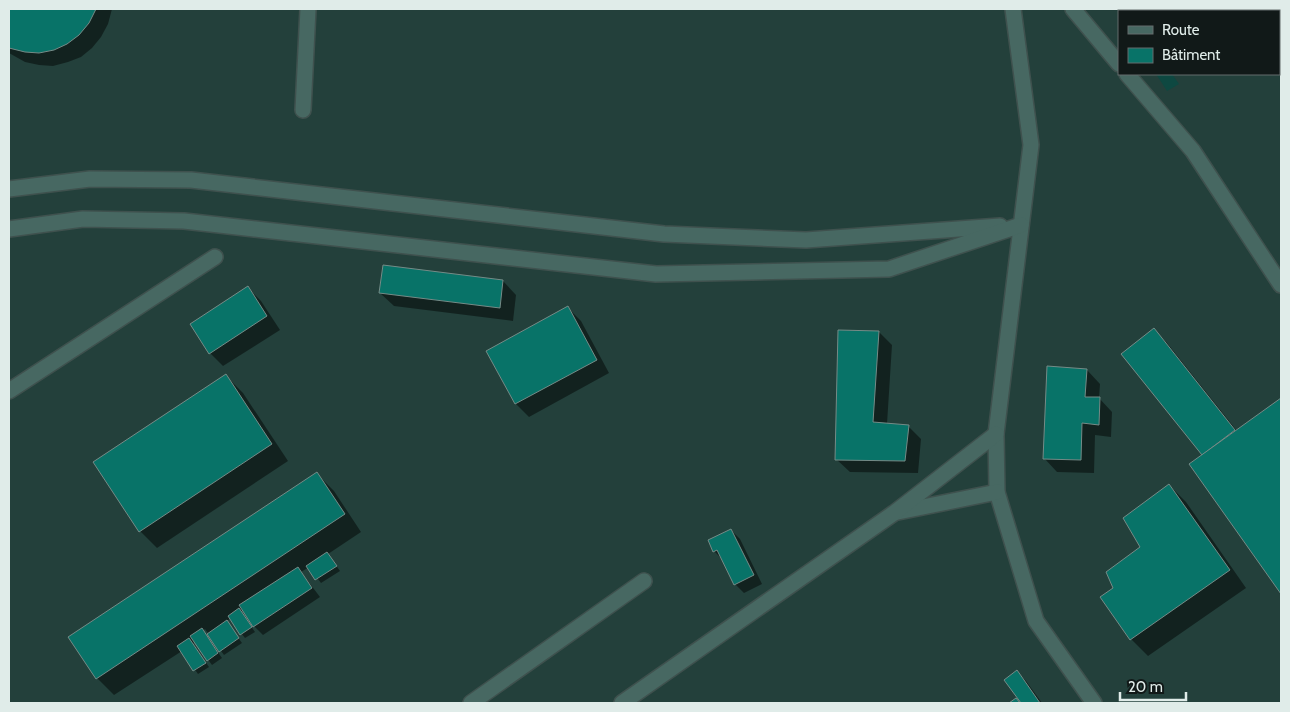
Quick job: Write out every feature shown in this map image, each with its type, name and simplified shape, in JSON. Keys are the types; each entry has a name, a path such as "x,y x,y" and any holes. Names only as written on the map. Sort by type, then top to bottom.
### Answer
{"lane":[{"path":"303,110 308,9"},
{"path":"1013,9 1031,145 996,434 997,492 1036,621 1094,703"},
{"path":"1073,9 1118,63"},
{"path":"1128,75 1193,152 1281,284"},
{"path":"9,189 90,179 191,180 664,234 806,240 1021,225"},
{"path":"9,229 83,220 184,220 656,274 889,269 1021,225"},
{"path":"9,391 215,257"},
{"path":"622,703 894,513 996,434"},
{"path":"894,513 997,492"},
{"path":"471,703 644,581"}],"shaded area":[{"path":"9,9 1281,9 1281,703 9,703"},
{"path":"1157,75 1173,75 1179,84 1167,91"}],"building":[{"path":"9,9 96,9 89,23 79,35 67,44 54,50 39,53 9,48"},
{"path":"383,265 503,280 500,308 379,293"},
{"path":"248,286 267,316 209,354 190,324"},
{"path":"568,306 597,360 515,404 486,351"},
{"path":"1154,328 1235,430 1202,455 1121,354"},
{"path":"838,330 879,331 873,422 909,425 905,461 835,460"},
{"path":"1047,366 1087,369 1085,397 1100,397 1099,425 1082,423 1081,460 1043,459"},
{"path":"226,374 272,444 139,532 93,462"},
{"path":"1281,398 1281,594 1189,464"},
{"path":"317,472 345,514 96,679 68,637"},
{"path":"1169,484 1230,570 1130,640 1100,597 1113,588 1106,572 1140,547 1123,518"},
{"path":"731,529 754,575 734,585 717,550 713,552 708,540"},
{"path":"327,552 337,566 315,580 306,566"},
{"path":"298,567 312,588 253,627 239,605"},
{"path":"239,608 252,627 240,635 228,616"},
{"path":"227,620 239,638 219,652 207,634"},
{"path":"202,628 218,653 207,661 190,636"},
{"path":"189,638 206,663 193,671 177,646"},
{"path":"1017,670 1040,703 1021,703 1004,680"},
{"path":"1016,698 1020,703 1009,703"}]}
